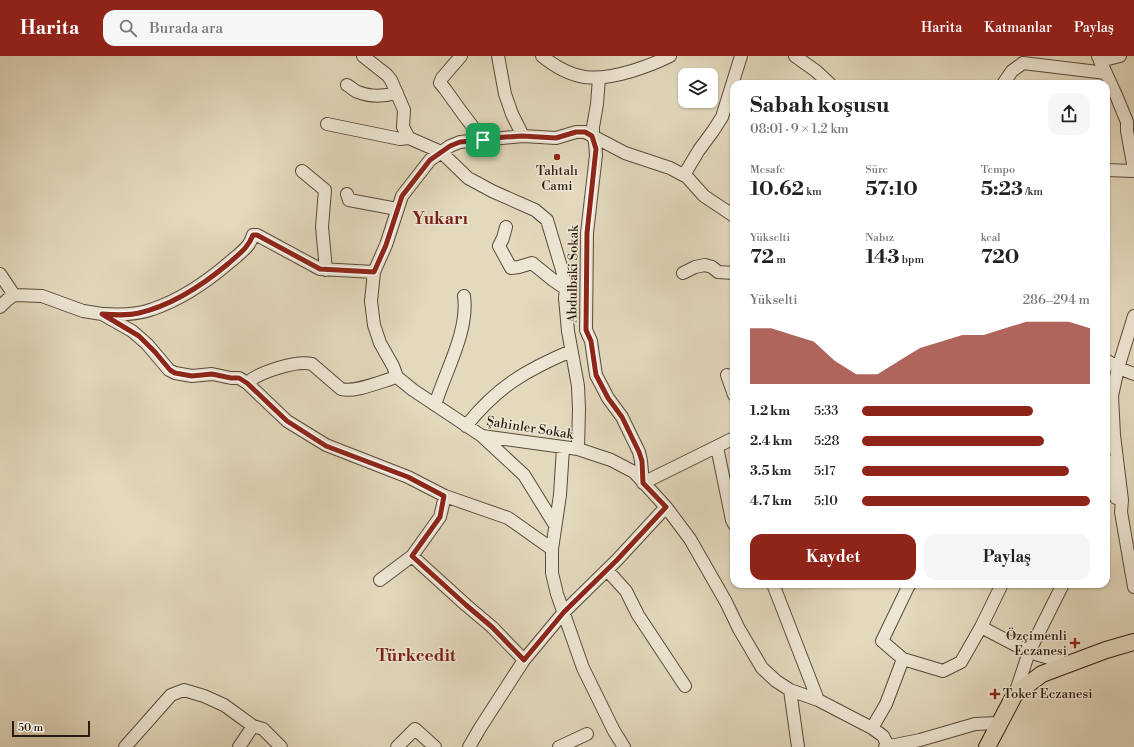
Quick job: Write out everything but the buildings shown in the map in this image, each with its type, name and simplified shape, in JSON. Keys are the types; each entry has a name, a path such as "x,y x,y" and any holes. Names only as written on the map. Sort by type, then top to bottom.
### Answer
{"main road":[{"path":"987,747 1016,694 1042,674 1106,650 1133,644"}],"street":[{"path":"363,56 387,75 404,110 403,128 409,138"},
{"path":"462,56 442,78 440,84 483,140"},
{"path":"498,56 505,94 522,136"},
{"path":"542,56 557,67 574,75 599,78 612,77 638,69 670,56"},
{"path":"734,80 741,56"},
{"path":"795,56 826,80"},
{"path":"1109,80 1099,59 1120,56"},
{"path":"1006,80 1020,60 1106,73"},
{"name":"Abdulbaki Sokak","path":"599,78 598,104 592,136 595,142 596,155 587,233 586,330 591,341 596,375 608,398 622,417 639,452 642,461 643,483"},
{"path":"1110,82 1130,122 1127,131 1134,170 1110,170"},
{"path":"347,85 363,94 383,96 397,93"},
{"path":"684,176 699,150 722,117 730,91"},
{"path":"327,124 400,139 409,138 441,152 468,178 492,191 535,210 547,220 566,289 565,298 568,332 578,386 578,449"},
{"path":"247,383 250,380 268,372 300,363 312,364 341,389 345,390 356,389 397,377 393,366 380,343 374,325 371,301 374,272 386,245 402,196 430,160 450,146 460,142 522,136 556,138 576,132 585,132 625,153 670,168 687,177 704,196 730,213"},
{"path":"302,171 325,190 322,227 326,270"},
{"path":"347,194 349,200 397,209"},
{"path":"506,227 499,246 511,268 532,263 566,289"},
{"path":"0,307 14,294 42,296 83,311 102,314 137,314 153,309 205,283 249,244 253,235 257,235 320,269 374,272"},
{"path":"684,273 695,267 705,265 718,272 730,273"},
{"path":"0,274 14,294"},
{"path":"435,405 459,338 464,313 464,296"},
{"path":"102,314 139,336 170,370 175,373 192,376 212,374 239,378 247,383 287,421 326,446 408,477 444,496 508,518 552,549"},
{"path":"1134,316 1118,368 1112,396 1114,435 1122,500 1121,512 1134,583"},
{"path":"568,332 586,330"},
{"path":"466,426 478,410 503,387 536,366 571,351"},
{"path":"1110,363 1118,368 1134,374"},
{"path":"727,376 730,384"},
{"name":"Şahinler Sokak","path":"397,377 413,390 482,436 578,449 611,460 634,472 666,507 690,539 762,668 776,681 790,690 818,700 872,728 883,736 887,747"},
{"path":"482,436 524,475 555,525"},
{"path":"643,483 730,440"},
{"path":"716,447 730,511"},
{"path":"563,448 560,494 552,549 552,573 557,594 583,668 614,731 624,747"},
{"path":"1119,477 1110,486 1121,512"},
{"path":"380,580 412,556 440,517 444,496"},
{"path":"469,747 524,660 564,612 607,570 666,507"},
{"path":"412,556 492,627 524,660"},
{"path":"607,570 626,591 638,615 685,686"},
{"path":"775,588 818,700"},
{"path":"908,588 882,642 903,659 943,671 961,662 1000,588"},
{"path":"1016,694 1029,652 1061,588"},
{"path":"980,627 1029,652 1069,664"},
{"path":"872,728 886,704 903,659"},
{"path":"125,747 171,695 184,690 204,696 224,705 253,726 263,729 281,747"},
{"path":"790,690 798,747"},
{"path":"887,747 920,740 975,724 999,723"},
{"path":"239,747 253,726"},
{"path":"397,747 415,729 434,747"},
{"path":"559,747 588,734"}],"place":[{"name":"Tahtalı Cami","path":"557,157"},
{"name":"Özçimenli Eczanesi","path":"1075,643"},
{"name":"Toker Eczanesi","path":"995,694"}],"district":[{"name":"Yukarı","path":"440,219"},
{"name":"Türkcedit","path":"416,656"}],"route":[{"path":"576,132 585,132 592,136 595,142 596,155 587,233 586,330 591,341 596,375 608,398 622,417 639,452 642,461 643,483 666,507 617,560 564,612 524,660 492,627 412,556 440,517 444,496 408,477 326,446 287,421 247,383 239,378 212,374 192,376 175,373 162,362 155,352 139,336 102,314 137,314 153,309 183,295 205,283 240,253 249,244 253,235 257,235 320,269 374,272 386,245 402,196 430,160 450,146 460,142 483,140 522,136 556,138 576,132"}]}
